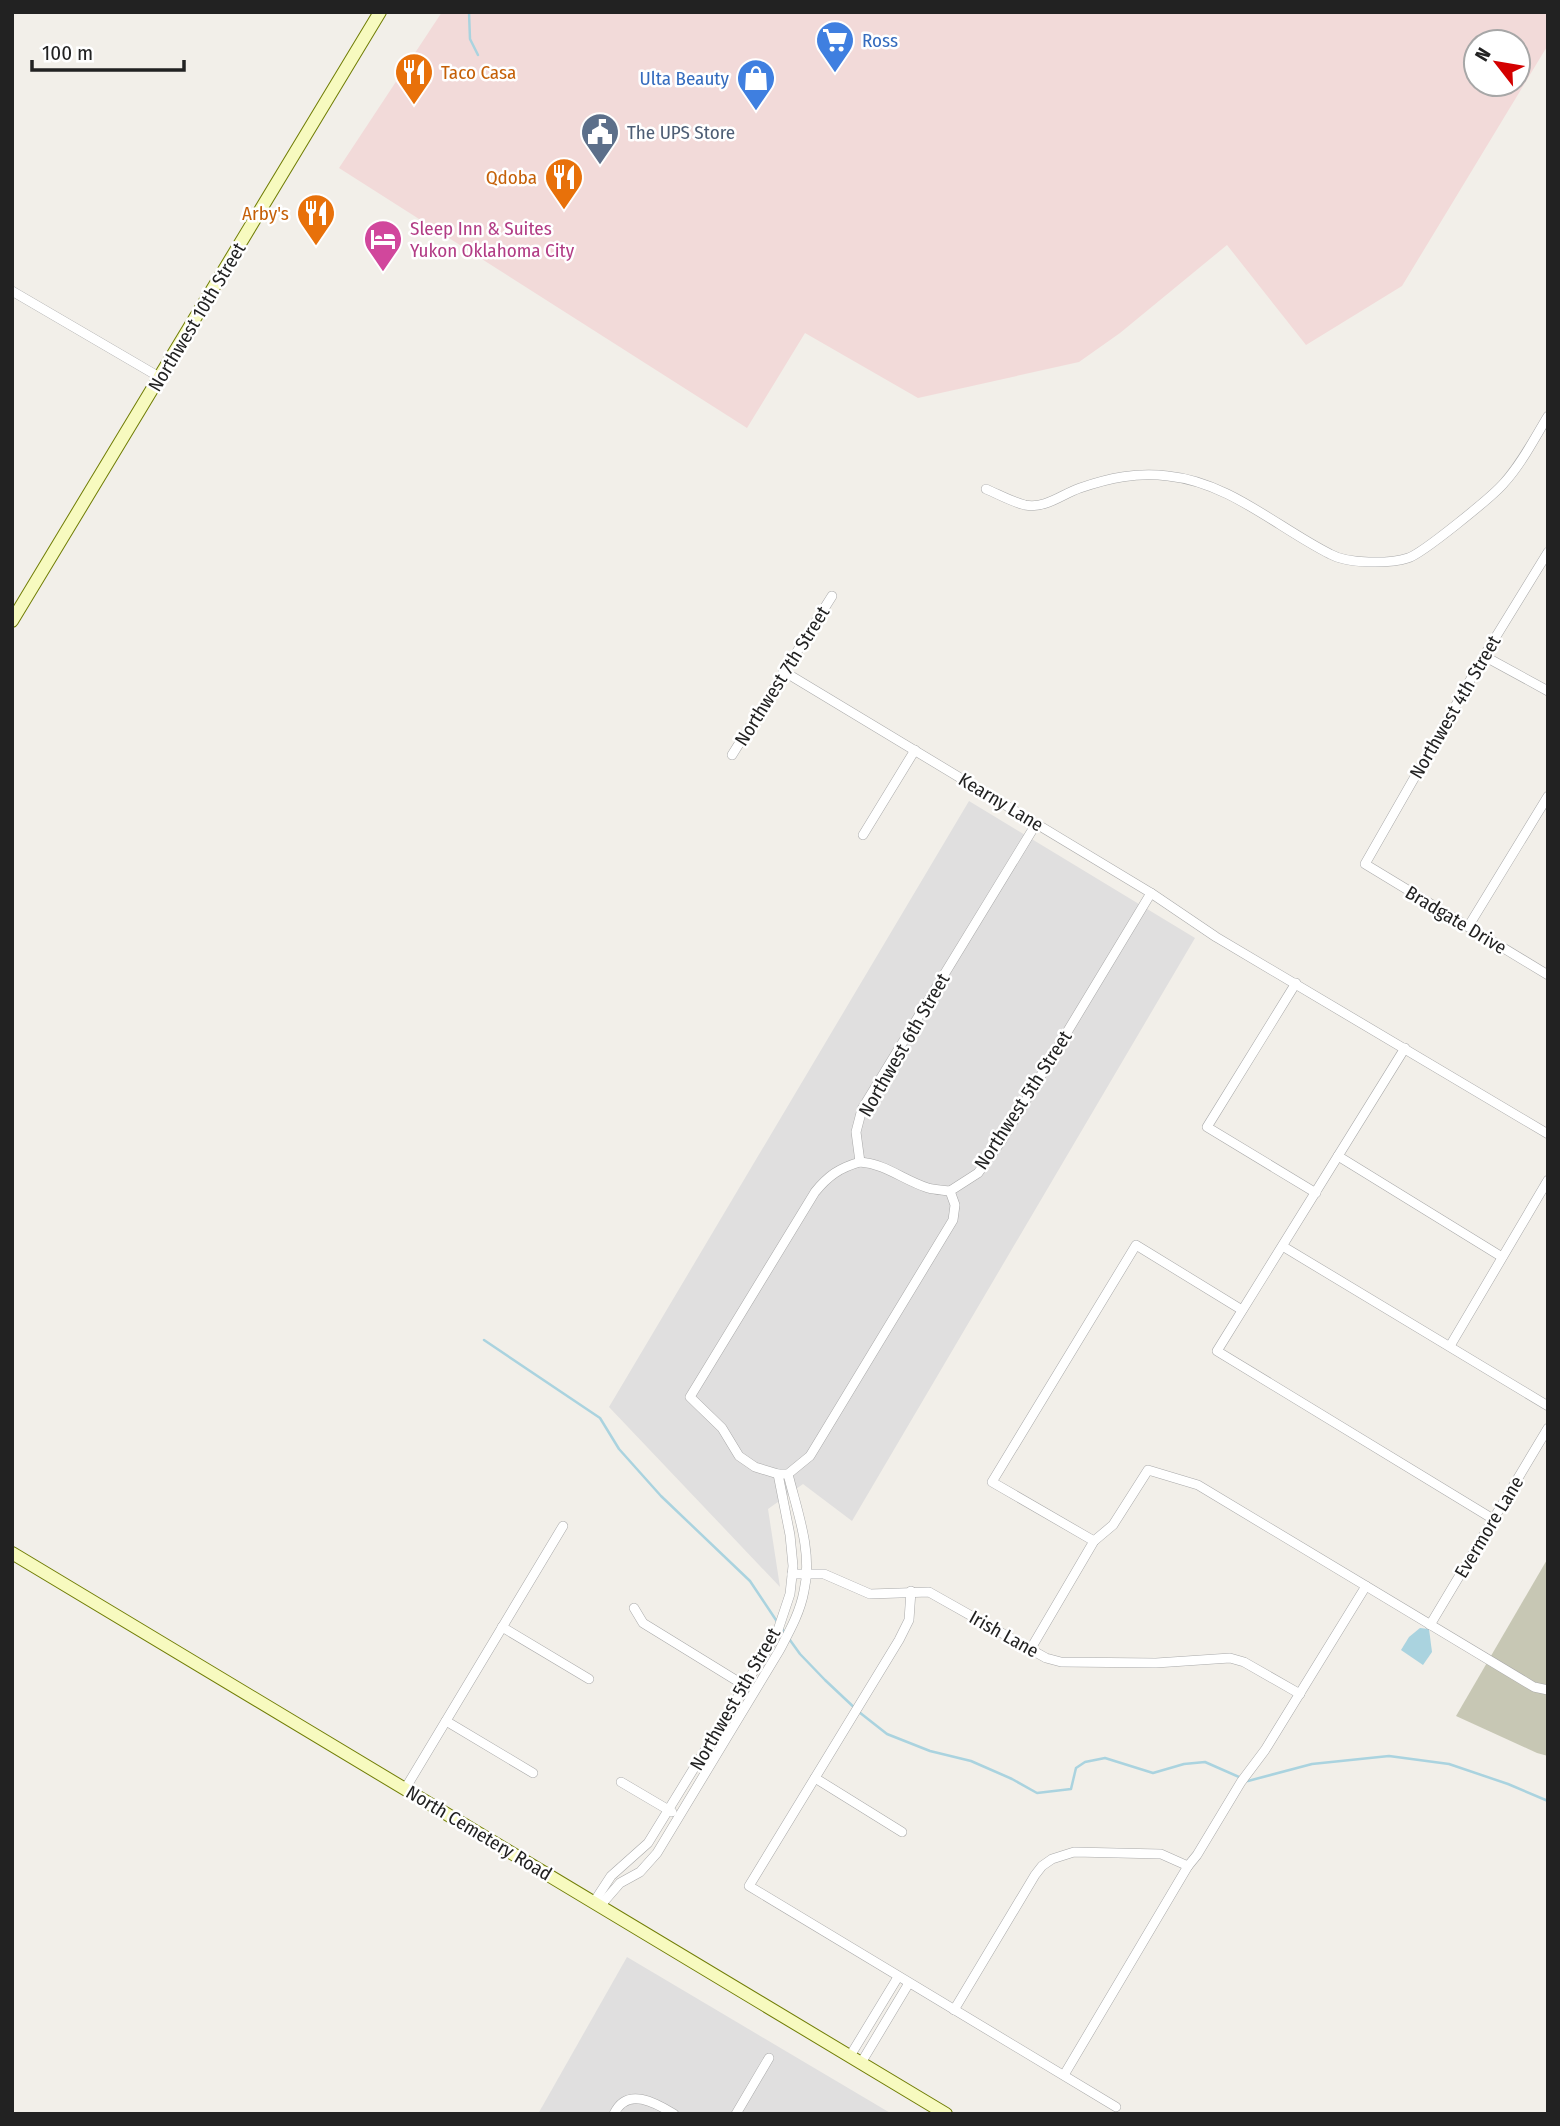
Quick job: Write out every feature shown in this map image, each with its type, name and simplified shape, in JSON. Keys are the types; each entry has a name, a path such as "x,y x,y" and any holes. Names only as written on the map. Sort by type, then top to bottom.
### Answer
{"street":[{"name":"Northwest 10th Street","path":"12,621 380,12"},
{"path":"12,291 161,378"},
{"path":"986,489 1026,505 1049,503 1076,489 1109,478 1136,474 1171,476 1206,485 1235,498 1334,556 1370,562 1410,558 1503,485 1548,416"},
{"name":"Northwest 4th Street","path":"1365,864 1483,656 1548,552"},
{"name":"Northwest 7th Street","path":"732,755 832,596"},
{"path":"1483,656 1548,691"},
{"name":"Kearny Lane","path":"783,671 1151,893 1216,937 1548,1133"},
{"path":"863,835 915,750"},
{"path":"1468,927 1548,796"},
{"name":"Northwest 6th Street","path":"860,1162 856,1132 862,1109 1036,824"},
{"name":"Bradgate Drive","path":"1365,864 1548,975"},
{"name":"Northwest 5th Street","path":"950,1191 978,1173 1002,1140 1151,893"},
{"path":"1296,983 1208,1127 1316,1193"},
{"path":"1405,1048 1284,1247 1217,1351 1493,1519"},
{"path":"1338,1156 1502,1257"},
{"path":"860,1162 888,1168 930,1189 950,1191 955,1205 953,1220 810,1456 794,1471 783,1474 755,1467 739,1456 722,1428 690,1397 815,1192 828,1176 842,1167 860,1162"},
{"path":"1450,1346 1548,1180"},
{"path":"1094,1541 992,1482 1136,1245 1242,1310"},
{"path":"1284,1247 1548,1406"},
{"name":"Evermore Lane","path":"1430,1625 1548,1428"},
{"path":"1030,1650 1094,1541 1113,1525 1148,1470 1198,1485 1534,1687 1548,1690"},
{"name":"Northwest 5th Street","path":"597,1904 620,1883 640,1872 657,1853 796,1618 805,1589 806,1544 783,1474"},
{"name":"Northwest 5th Street","path":"597,1904 611,1876 648,1843 776,1633 790,1594 792,1574 783,1474"},
{"path":"405,1789 563,1526"},
{"name":"North Cemetery Road","path":"12,1553 946,2114"},
{"name":"Irish Lane","path":"792,1574 824,1574 870,1594 929,1592 1030,1650 1061,1662 1156,1663 1230,1658 1244,1662 1300,1694"},
{"path":"1064,2075 1188,1867 1366,1586"},
{"path":"911,1591 909,1620 904,1630 749,1886 1116,2107"},
{"path":"634,1608 643,1623 755,1691"},
{"path":"502,1627 589,1679"},
{"path":"446,1721 533,1773"},
{"path":"815,1778 902,1832"},
{"path":"621,1782 679,1816"},
{"path":"954,2010 1035,1875 1052,1859 1074,1852 1161,1854 1188,1867"},
{"path":"850,2056 898,1977"},
{"path":"861,2063 909,1983"},
{"path":"736,2114 769,2057"},
{"path":"614,2114 617,2108 627,2101 638,2098 646,2099 674,2114"}],"shaded area":[{"path":"442,12 1548,12 1548,45 1532,71 1532,28 1462,28 1462,98 1516,98 1402,286 1306,345 1227,245 1120,333 1079,362 918,398 805,333 747,428 339,168"},
{"path":"969,801 1195,938 852,1521 803,1484 768,1509 780,1587 609,1407"},
{"path":"1548,1558 1548,1756 1456,1716"},
{"path":"627,1957 892,2114 538,2114"}],"water":[{"path":"1420,1628 1429,1629 1432,1652 1423,1665 1401,1650 1409,1637"}],"waterway":[{"path":"469,12 470,39 478,55"},
{"path":"484,1340 600,1418 619,1449 661,1496 750,1581 778,1623"},
{"path":"782,1629 800,1654 825,1680 887,1734 930,1751 971,1761 1037,1793 1071,1789 1076,1768 1085,1762 1105,1758 1153,1773 1184,1764 1205,1762 1248,1781 1312,1764 1389,1756 1449,1764 1548,1801"}],"place":[{"name":"Ross","path":"835,74"},
{"name":"Taco Casa","path":"414,106"},
{"name":"Ulta Beauty","path":"756,112"},
{"name":"The UPS Store","path":"600,166"},
{"name":"Qdoba","path":"564,211"},
{"name":"Arby's","path":"316,247"},
{"name":"Sleep Inn & Suites Yukon Oklahoma City","path":"383,273"}]}
